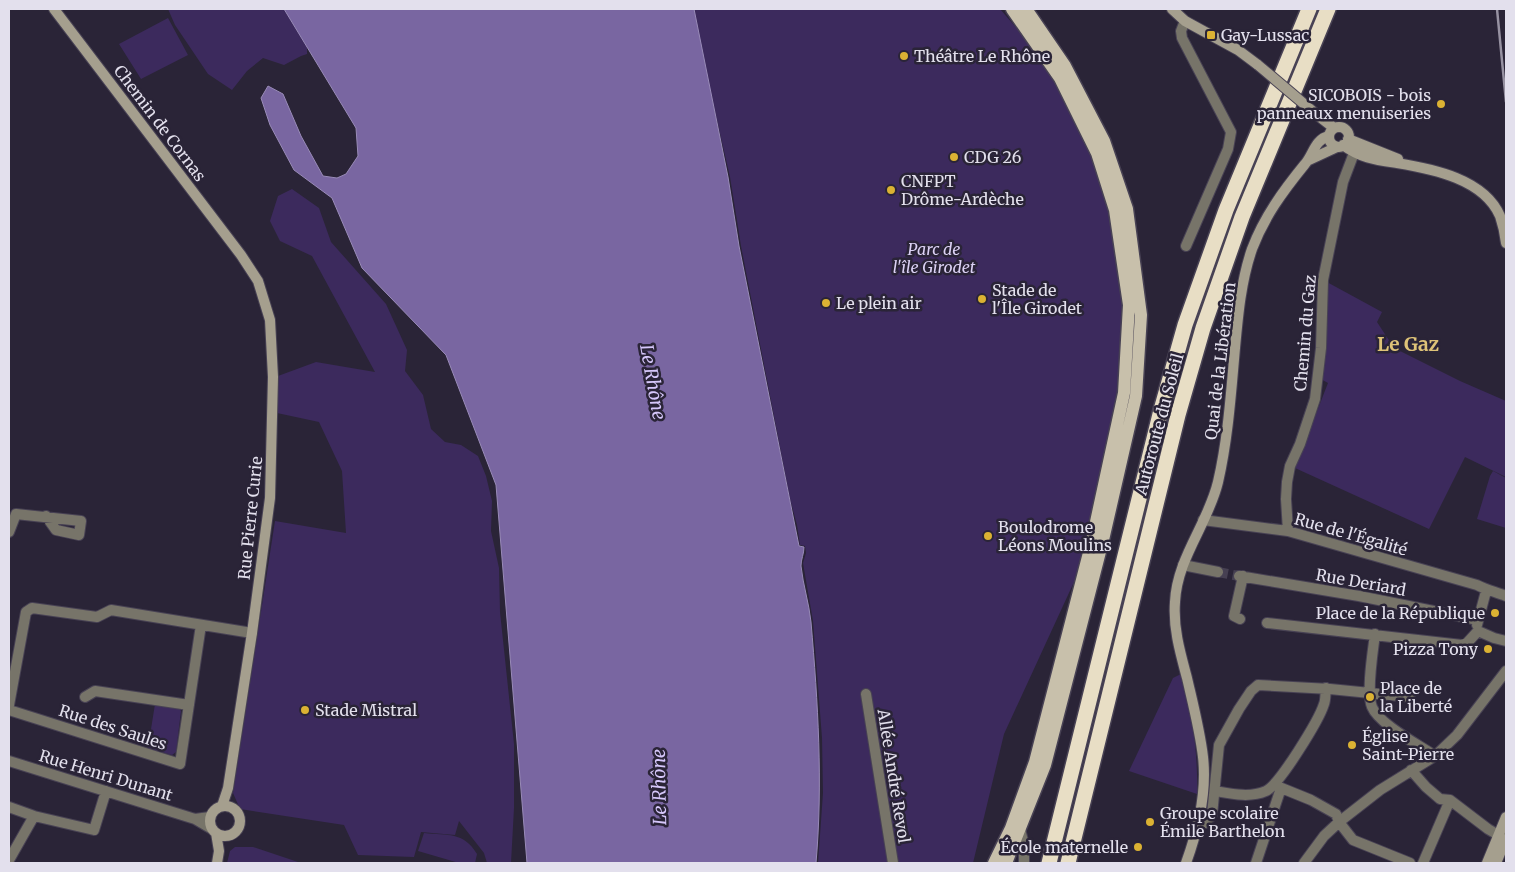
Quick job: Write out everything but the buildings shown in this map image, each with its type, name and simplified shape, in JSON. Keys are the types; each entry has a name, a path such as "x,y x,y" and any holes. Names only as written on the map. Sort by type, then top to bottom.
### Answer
{"highway":[{"name":"Autoroute du Soleil","path":"1049,863 1159,419 1185,324 1226,210 1309,9"},
{"name":"Autoroute du Soleil","path":"1068,863 1178,415 1203,328 1242,217 1328,9"}],"main road":[{"path":"994,863 1011,828 1035,762 1091,545 1124,393 1129,305 1115,210 1097,153 1060,78 1012,9"},
{"path":"1006,863 1045,765 1103,540 1136,396 1141,315 1126,209 1104,141 1065,66 1026,9"}],"street":[{"name":"Chemin de Cornas","path":"54,9 242,255"},
{"path":"1172,9 1185,21 1238,50 1258,65 1318,116 1331,132 1332,144 1343,144 1459,179 1486,197 1500,216 1506,243"},
{"path":"1185,21 1180,31 1182,38 1231,132 1228,149 1186,246"},
{"path":"1331,132 1340,127 1345,129 1348,133 1343,144"},
{"name":"Quai de la Libération","path":"1186,863 1198,826 1204,777 1198,728 1178,643 1174,613 1178,577 1217,486 1224,455 1239,301 1252,250 1272,208 1283,191 1308,160 1318,142 1331,132"},
{"path":"1343,144 1354,153 1368,158 1418,167"},
{"name":"Quai de la Libération","path":"1308,160 1343,144"},
{"name":"Chemin du Gaz","path":"1288,531 1287,482 1290,466 1300,444 1315,399 1321,348 1323,280 1343,182 1354,153"},
{"name":"Rue Pierre Curie","path":"227,807 228,788 252,633 270,498 273,377 270,320 258,281 242,255"},
{"path":"9,532 16,514 46,516"},
{"name":"Rue de l'Égalité","path":"1203,520 1288,531 1477,585 1488,591"},
{"path":"1183,566 1218,572"},
{"name":"Rue Deriard","path":"1240,619 1234,616 1241,576 1359,596 1478,620"},
{"path":"1267,623 1462,645 1467,643 1478,631 1478,620 1488,591 1492,590 1506,596"},
{"path":"9,705 26,612 32,608 97,617 111,610 252,633"},
{"name":"Rue des Saules","path":"9,710 180,764 201,625"},
{"path":"1478,631 1506,642"},
{"path":"1375,634 1370,694 1371,705 1377,716 1435,756"},
{"path":"1304,863 1324,836 1339,822 1380,790 1435,756 1457,735 1506,671"},
{"path":"1198,826 1212,815 1219,745 1251,691 1258,685 1326,688 1410,697"},
{"path":"1256,863 1278,786 1319,716 1325,703 1326,688"},
{"name":"Rue des Saules","path":"85,697 95,691 189,706"},
{"name":"Allée André Revol","path":"866,694 893,863"},
{"name":"Rue Henri Dunant","path":"9,761 195,819 214,831"},
{"path":"1411,770 1440,799 1450,800 1504,838"},
{"path":"1215,791 1241,795 1265,791 1278,786 1311,800 1336,814 1339,822 1353,840 1410,863"},
{"path":"9,807 34,816 94,830 106,791"},
{"path":"1423,863 1450,800"},
{"path":"218,863 220,850 229,835 237,830 240,820 239,815 227,807 215,810 210,816 220,850"},
{"path":"9,860 34,816"},
{"name":"Rue Henri Dunant","path":"195,819 210,816"},
{"path":"1496,863 1504,838 1506,817"},
{"path":"1020,829 1024,845 1024,863"},
{"path":"214,831 220,835 229,835"},
{"path":"1487,863 1504,838"}],"green space":[{"path":"168,9 284,9 307,47 307,54 284,65 263,58 247,71 232,90 208,74 175,25"},
{"name":"Parc de l'île Girodet","path":"693,9 1000,9 1060,78 1097,153 1129,305 1124,393 1091,545 1004,734 973,863 818,863 823,793 822,738 813,621 803,563 806,553 805,546 800,545 790,499 741,246 730,177"},
{"path":"168,18 188,55 141,79 119,44"},
{"path":"292,189 319,208 331,242 386,304 407,350 405,371 423,395 431,429 445,442 461,445 478,456 486,476 492,501 491,531 499,568 500,612 514,744 514,808 511,863 487,863 484,853 459,821 455,835 421,832 414,857 358,855 344,825 240,809 233,793 275,521 346,533 342,471 319,422 277,413 278,376 316,362 375,372 312,256 280,241 270,221 278,196"},
{"path":"1325,281 1382,312 1377,322 1394,348 1460,381 1506,401 1506,477 1465,457 1429,529 1295,468 1328,383 1321,379"},
{"path":"1493,471 1506,478 1506,528 1477,519"},
{"path":"1181,674 1194,734 1197,794 1129,771 1173,678"},
{"path":"155,704 179,708 181,711 176,752 172,755 148,748"},
{"path":"424,833 454,836 466,841 477,854 475,863 459,863 418,851"},
{"path":"235,847 253,847 301,863 227,863 230,851"}],"water":[{"name":"Le Rhône","path":"284,9 694,9 799,546 804,547 801,566 811,622 819,743 816,863 527,863 496,485 446,355 362,268 332,198 294,170 270,125 261,98 268,86 283,94 301,136 323,176 337,178 346,174 358,156 356,128"}],"tunnel":[{"path":"1218,572 1239,576"}],"railway":[{"path":"1497,9 1506,102"}],"place":[{"name":"Gay-Lussac","path":"1211,35"},
{"name":"Théâtre Le Rhône","path":"904,56"},
{"name":"SICOBOIS - bois panneaux menuiseries","path":"1441,104"},
{"name":"CDG 26","path":"954,157"},
{"name":"CNFPT Drôme-Ardèche","path":"891,190"},
{"name":"Stade de l'Île Girodet","path":"982,299"},
{"name":"Le plein air","path":"826,303"},
{"name":"Boulodrome Léons Moulins","path":"988,536"},
{"name":"Place de la République","path":"1495,613"},
{"name":"Pizza Tony","path":"1488,649"},
{"name":"Place de la Liberté","path":"1370,697"},
{"name":"Stade Mistral","path":"305,710"},
{"name":"Église Saint-Pierre","path":"1352,745"},
{"name":"Groupe scolaire Émile Barthelon","path":"1150,822"},
{"name":"École maternelle","path":"1138,847"}],"district":[{"name":"Le Gaz","path":"1408,344"}]}
